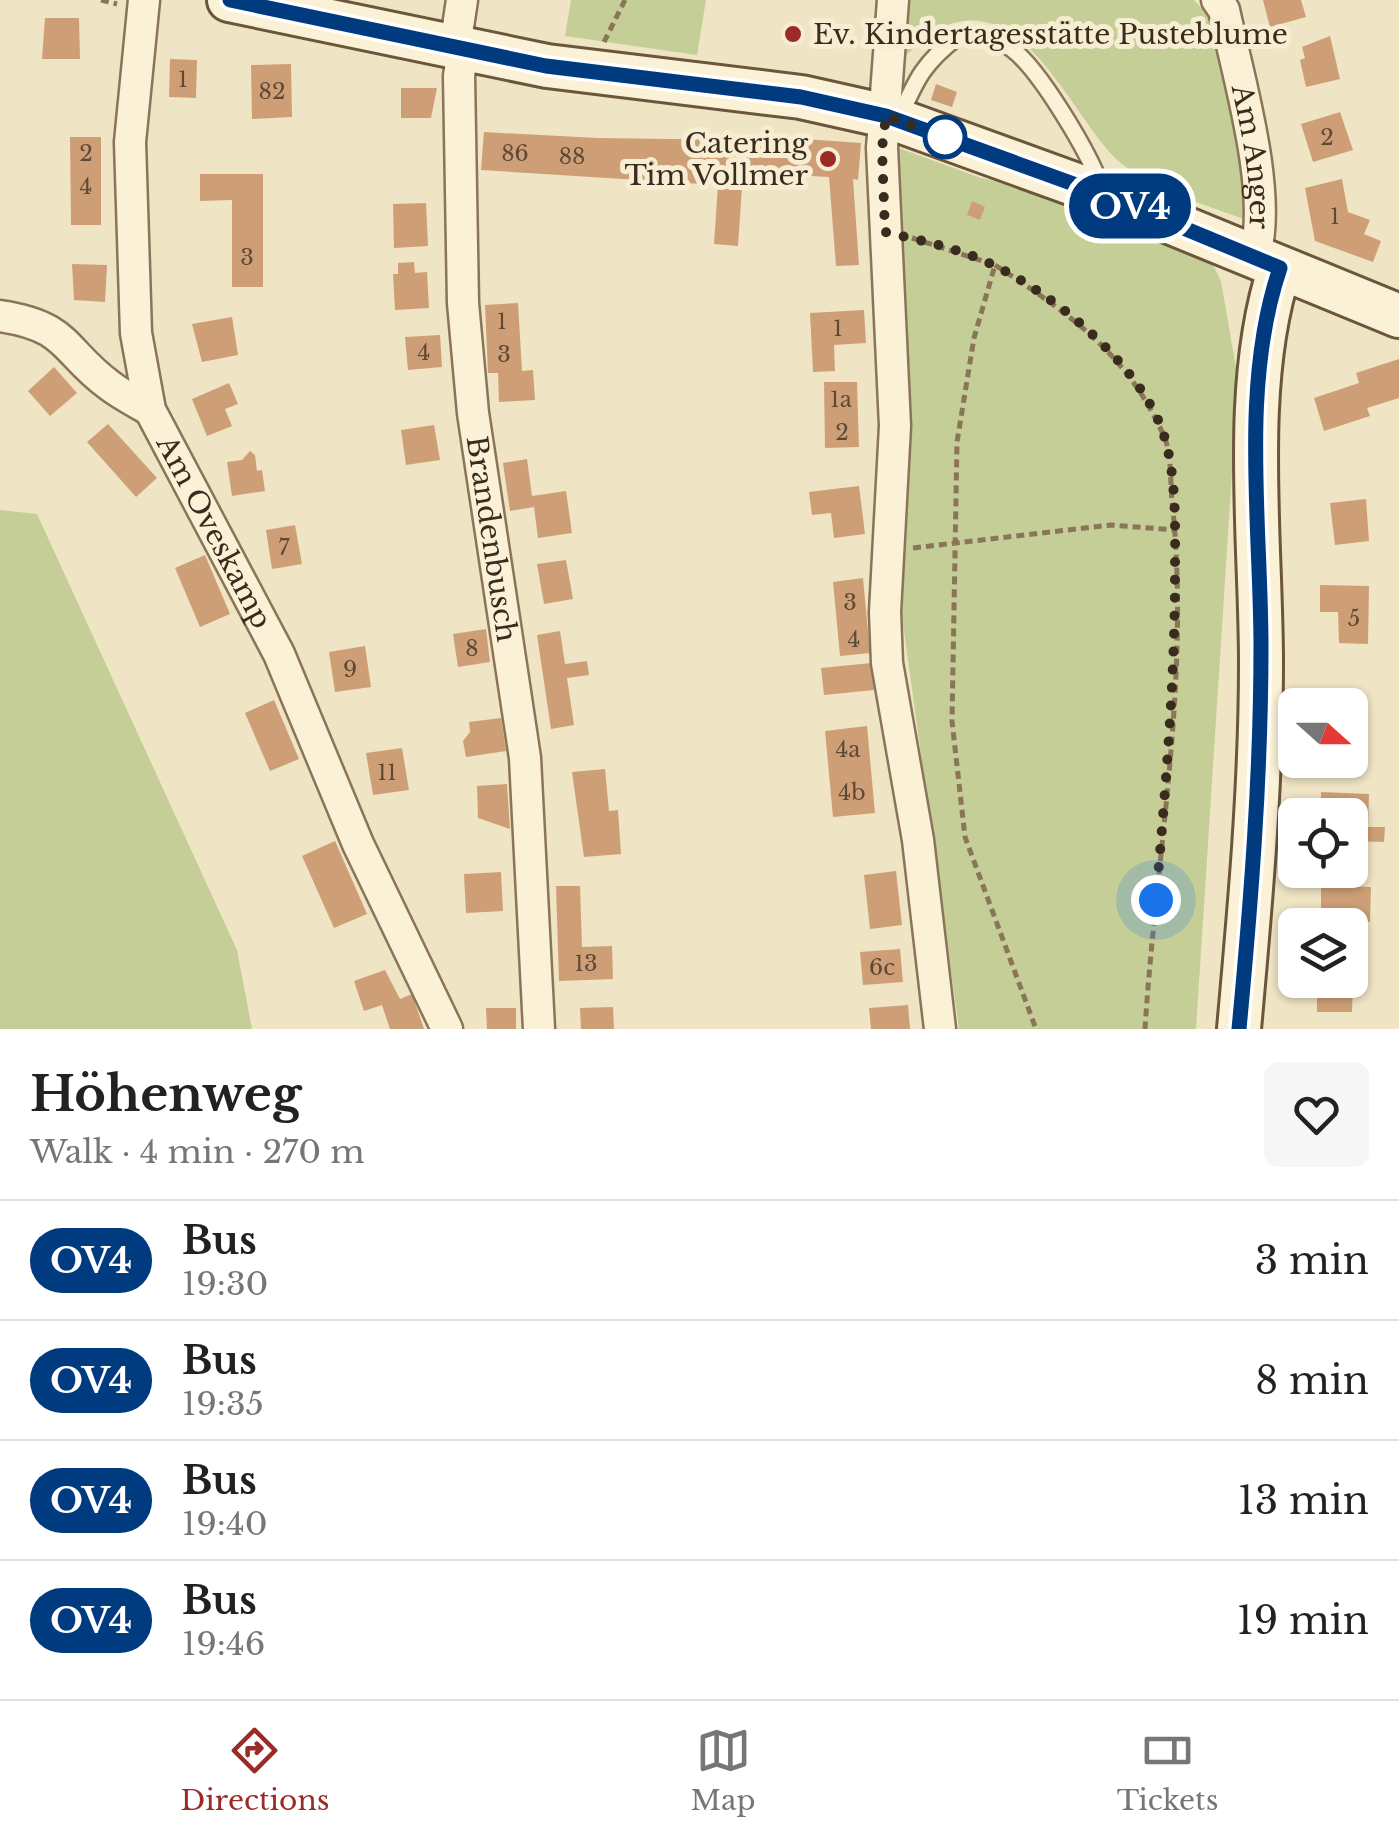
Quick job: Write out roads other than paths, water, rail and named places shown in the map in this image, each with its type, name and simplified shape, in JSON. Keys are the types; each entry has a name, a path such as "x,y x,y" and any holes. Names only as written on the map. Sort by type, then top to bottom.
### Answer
{"street":[{"path":"230,0 459,48 631,78 801,97 892,118 1104,195 1399,316"},
{"name":"Brandenbusch","path":"462,0 459,96 463,303 473,413 525,758 539,1029"},
{"path":"893,0 892,118 882,148 895,426 887,663 918,840 940,1029"},
{"name":"Am Anger","path":"1217,0 1224,10 1249,128 1267,263"},
{"name":"Am Oveskamp","path":"133,2 132,250 136,333 150,410 279,654 358,844 446,1029"},
{"path":"1239,1029 1254,856 1261,701 1257,383 1267,263"},
{"path":"0,316 49,330 70,343 107,384 150,410"}],"lane":[{"path":"892,118 918,74 960,35 1004,44 1016,52 1092,159 1104,195"}],"place":[{"name":"Ev. Kindertagesstätte Pusteblume","path":"793,34"},
{"name":"Catering Tim Vollmer","path":"828,159"}]}
